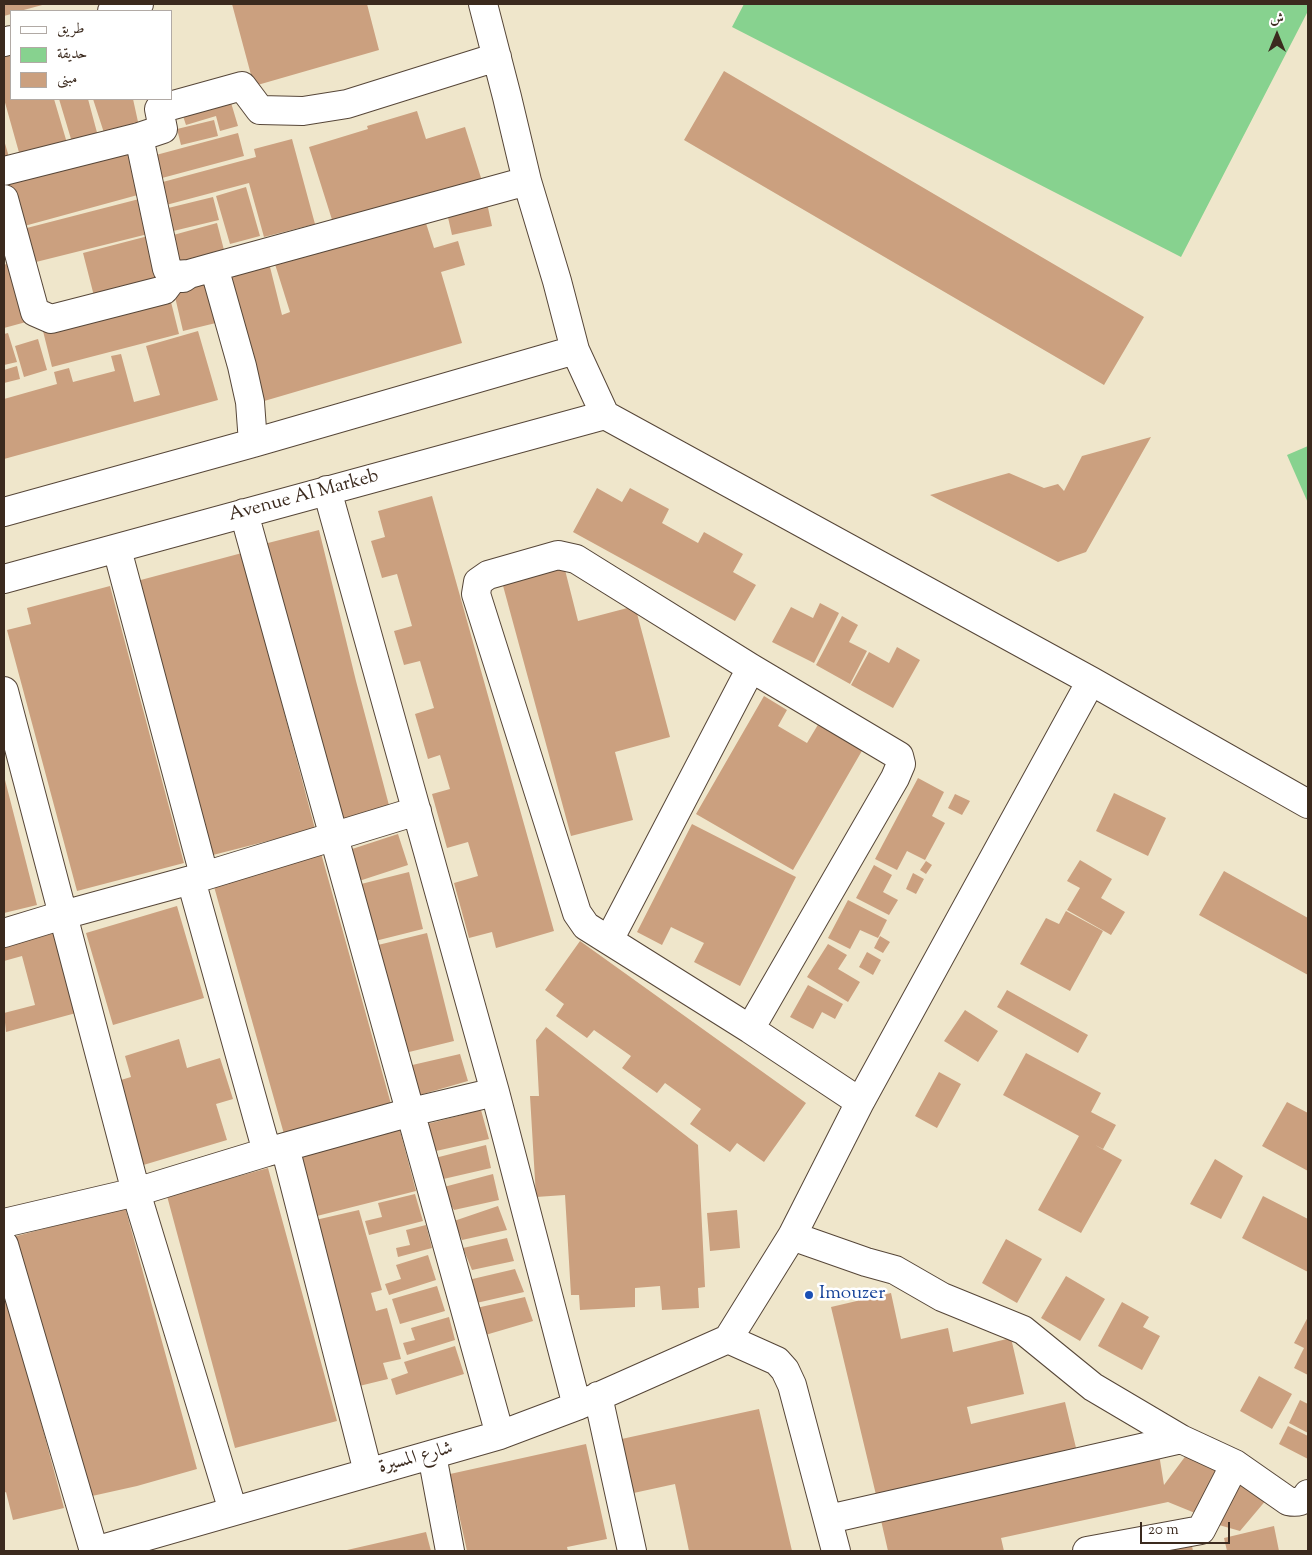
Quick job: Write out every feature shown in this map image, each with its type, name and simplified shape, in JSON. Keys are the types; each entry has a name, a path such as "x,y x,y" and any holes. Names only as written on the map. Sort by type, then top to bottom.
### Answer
{"street":[{"path":"116,10 139,4"},
{"path":"483,4 527,181 575,350 605,415 1091,681 1308,804"},
{"path":"4,171 139,137 163,129 159,109 242,86 260,110 303,111 346,104 497,56"},
{"path":"139,137 167,269 174,276 202,271"},
{"path":"4,199 35,312 51,319 164,290 173,278 183,278 202,271 527,181"},
{"path":"202,271 244,375 250,402 253,443"},
{"path":"4,512 253,443 575,350"},
{"name":"Avenue Al Markeb","path":"4,579 605,415"},
{"path":"327,490 495,1092 632,1551"},
{"path":"244,513 500,1435"},
{"path":"117,549 198,878 368,1472"},
{"path":"750,1029 895,778 900,764 899,756 751,668 576,559 558,555 488,575 478,582 476,594 577,913 586,926 750,1029 860,1102"},
{"path":"609,940 751,668"},
{"path":"836,1551 792,1385 785,1370 777,1361 728,1339 792,1236 860,1102 1091,681"},
{"path":"4,691 136,1192 233,1511"},
{"path":"4,933 198,878 417,810"},
{"path":"4,1223 136,1192 411,1112 495,1092"},
{"path":"792,1236 895,1270 942,1297 1024,1330 1094,1387 1180,1439 1235,1464 1288,1501 1297,1503 1306,1498 1308,1494"},
{"path":"4,1245 94,1551"},
{"name":"شارع المسيرة","path":"94,1551 500,1435 587,1401 728,1339"},
{"path":"829,1519 1180,1439"},
{"path":"432,1455 450,1551"},
{"path":"1087,1551 1203,1540 1235,1464"}],"green space":[{"path":"744,4 1308,4 1308,11 1181,257 732,27"},
{"path":"1308,446 1308,503 1287,455"}],"building":[{"path":"4,4 46,4 24,10 10,10 10,14 4,16"},
{"path":"232,4 367,4 379,50 254,86"},
{"path":"10,43 10,100 54,100 67,143 20,156 4,99 4,45"},
{"path":"724,71 1144,317 1104,385 684,140"},
{"path":"229,96 238,126 220,131 216,116 186,125 181,110"},
{"path":"59,100 88,100 99,140 74,149"},
{"path":"93,100 133,100 140,131 106,139"},
{"path":"417,111 426,139 465,127 482,181 334,226 309,147 368,129 367,126"},
{"path":"214,120 218,136 181,145 177,129"},
{"path":"238,133 244,156 162,178 156,155"},
{"path":"292,139 315,224 264,237 249,183 166,205 159,183 256,157 254,149"},
{"path":"4,140 11,164 4,166"},
{"path":"131,145 145,193 17,228 4,179"},
{"path":"246,187 260,236 230,244 216,196"},
{"path":"213,197 219,220 165,233 160,210"},
{"path":"143,198 152,233 28,264 19,230"},
{"path":"487,203 492,226 452,235 447,213"},
{"path":"424,217 434,248 458,241 465,265 441,272 462,343 254,404 219,278 269,263 282,315 290,312 274,261"},
{"path":"217,223 224,250 174,263 166,237"},
{"path":"152,235 164,283 95,300 83,253"},
{"path":"9,263 26,322 4,328 4,265"},
{"path":"213,274 224,321 183,331 172,284"},
{"path":"170,298 179,334 52,367 43,331"},
{"path":"198,331 218,400 4,459 4,399 57,384 54,372 69,368 73,382 115,371 111,356 121,354 134,402 160,395 146,346"},
{"path":"8,333 17,362 4,365 4,334"},
{"path":"38,339 47,370 24,377 15,346"},
{"path":"17,366 20,379 4,383 4,370"},
{"path":"1151,437 1086,552 1058,562 930,495 1009,473 1044,488 1058,484 1064,491 1082,456"},
{"path":"597,488 622,502 630,488 669,509 662,523 698,543 704,532 743,554 733,572 756,585 735,621 573,532"},
{"path":"432,496 554,931 496,948 492,932 469,938 454,883 478,876 468,842 447,848 432,794 450,789 440,755 428,759 415,714 434,708 420,661 404,665 394,631 412,626 397,574 382,578 371,541 385,537 378,511"},
{"path":"319,530 390,809 335,823 264,544"},
{"path":"242,553 315,829 209,856 137,581"},
{"path":"564,566 578,621 635,606 670,737 615,752 633,820 571,836 502,582"},
{"path":"110,586 184,863 77,891 7,630 31,624 27,608"},
{"path":"820,603 839,613 814,663 772,642 791,607 813,618"},
{"path":"842,616 858,625 849,642 867,651 850,684 816,665"},
{"path":"897,647 920,660 893,708 851,685 869,652 889,663"},
{"path":"764,696 787,710 778,726 807,743 819,723 863,749 793,870 696,814"},
{"path":"4,776 37,905 4,913"},
{"path":"918,778 944,792 932,816 945,823 925,860 907,851 897,870 875,859"},
{"path":"1114,793 1166,818 1148,856 1096,831"},
{"path":"955,794 970,801 962,815 948,808"},
{"path":"692,824 796,877 740,986 694,962 704,943 671,927 662,945 637,932"},
{"path":"398,834 408,865 359,881 349,850"},
{"path":"321,853 391,1104 284,1134 213,883"},
{"path":"1080,860 1112,879 1101,898 1125,912 1111,935 1067,910 1080,888 1067,881"},
{"path":"926,861 932,865 926,874 920,870"},
{"path":"874,865 892,875 883,892 898,900 889,915 856,898"},
{"path":"1224,871 1308,918 1308,975 1199,915"},
{"path":"409,872 423,929 375,941 361,884"},
{"path":"913,873 924,879 916,894 906,889"},
{"path":"848,900 887,920 878,938 860,930 850,949 828,938"},
{"path":"177,906 204,998 113,1025 86,933"},
{"path":"1066,911 1103,931 1070,991 1020,964 1046,918 1059,924"},
{"path":"54,933 76,1013 6,1032 4,1013 35,1005 22,956 4,961 4,947"},
{"path":"427,933 454,1041 405,1053 378,945"},
{"path":"880,936 890,942 883,953 874,948"},
{"path":"580,941 806,1103 764,1162 737,1143 730,1152 690,1124 701,1109 665,1083 657,1093 622,1068 631,1056 594,1030 587,1038 556,1016 564,1004 545,990"},
{"path":"828,944 847,955 838,969 860,982 848,1002 807,977"},
{"path":"867,952 881,960 873,975 859,967"},
{"path":"808,985 843,1004 835,1019 822,1012 813,1029 790,1017"},
{"path":"1007,990 1088,1035 1078,1053 997,1007"},
{"path":"965,1010 998,1031 978,1062 944,1041"},
{"path":"546,1027 698,1145 705,1287 698,1288 699,1308 662,1310 660,1286 635,1288 635,1307 580,1310 579,1295 571,1295 565,1195 536,1197 530,1096 539,1096 536,1040"},
{"path":"179,1039 187,1068 220,1058 233,1099 216,1104 227,1140 140,1166 114,1082 131,1077 125,1056"},
{"path":"1026,1053 1101,1093 1091,1112 1116,1125 1103,1149 1095,1145 1122,1160 1081,1233 1038,1210 1079,1136 1003,1095"},
{"path":"460,1054 468,1081 416,1096 408,1066"},
{"path":"939,1072 961,1084 937,1128 915,1116"},
{"path":"1287,1102 1308,1113 1308,1171 1262,1146"},
{"path":"481,1110 489,1139 436,1151 427,1124"},
{"path":"399,1127 416,1191 309,1218 292,1155"},
{"path":"486,1145 491,1168 439,1180 431,1159"},
{"path":"1215,1159 1243,1176 1221,1219 1190,1204"},
{"path":"268,1168 337,1421 235,1448 167,1196"},
{"path":"493,1174 499,1200 454,1210 440,1188"},
{"path":"415,1194 423,1221 369,1235 365,1221 382,1217 378,1203"},
{"path":"1263,1196 1308,1219 1308,1272 1242,1238"},
{"path":"498,1206 507,1230 462,1240 454,1221"},
{"path":"125,1207 197,1469 137,1486 83,1498 13,1237"},
{"path":"359,1210 382,1290 371,1293 376,1311 387,1308 401,1359 383,1363 388,1379 351,1388 311,1221"},
{"path":"737,1210 740,1248 710,1251 707,1213"},
{"path":"426,1225 432,1248 398,1257 396,1248 410,1245 406,1230"},
{"path":"507,1238 514,1261 472,1270 463,1248"},
{"path":"1006,1239 1042,1259 1017,1303 982,1283"},
{"path":"428,1255 436,1280 389,1295 385,1284 401,1279 396,1265"},
{"path":"515,1269 524,1292 472,1304 464,1281"},
{"path":"1066,1276 1105,1299 1080,1341 1041,1318"},
{"path":"4,1285 64,1508 13,1520 6,1492 4,1493"},
{"path":"437,1286 445,1311 400,1324 392,1299"},
{"path":"891,1293 901,1339 948,1328 953,1352 1011,1338 1024,1394 967,1407 971,1424 1065,1402 1077,1452 877,1499 831,1307"},
{"path":"525,1297 533,1321 482,1336 472,1309"},
{"path":"1122,1302 1149,1317 1143,1327 1160,1336 1142,1370 1098,1346"},
{"path":"449,1317 455,1340 407,1355 403,1343 415,1340 411,1328"},
{"path":"1308,1317 1308,1375 1294,1368 1304,1348 1294,1343"},
{"path":"455,1346 464,1374 396,1395 391,1379 408,1373 404,1362"},
{"path":"1259,1376 1292,1394 1272,1429 1240,1411"},
{"path":"1300,1400 1308,1404 1308,1433 1289,1423"},
{"path":"759,1409 792,1551 689,1551 675,1484 629,1494 617,1440"},
{"path":"1288,1426 1308,1436 1308,1459 1279,1444"},
{"path":"586,1444 607,1539 567,1547 568,1551 467,1551 450,1474"},
{"path":"1190,1450 1221,1469 1195,1513 1168,1502 1001,1538 1004,1551 888,1551 880,1516 1159,1454 1164,1485"},
{"path":"1235,1482 1267,1499 1240,1531 1212,1523"},
{"path":"1274,1526 1279,1551 1227,1551 1224,1538"},
{"path":"426,1532 431,1551 347,1551 347,1550"},
{"path":"1191,1541 1193,1551 1149,1551"}],"place":[{"name":"Imouzer","path":"809,1295"}]}
